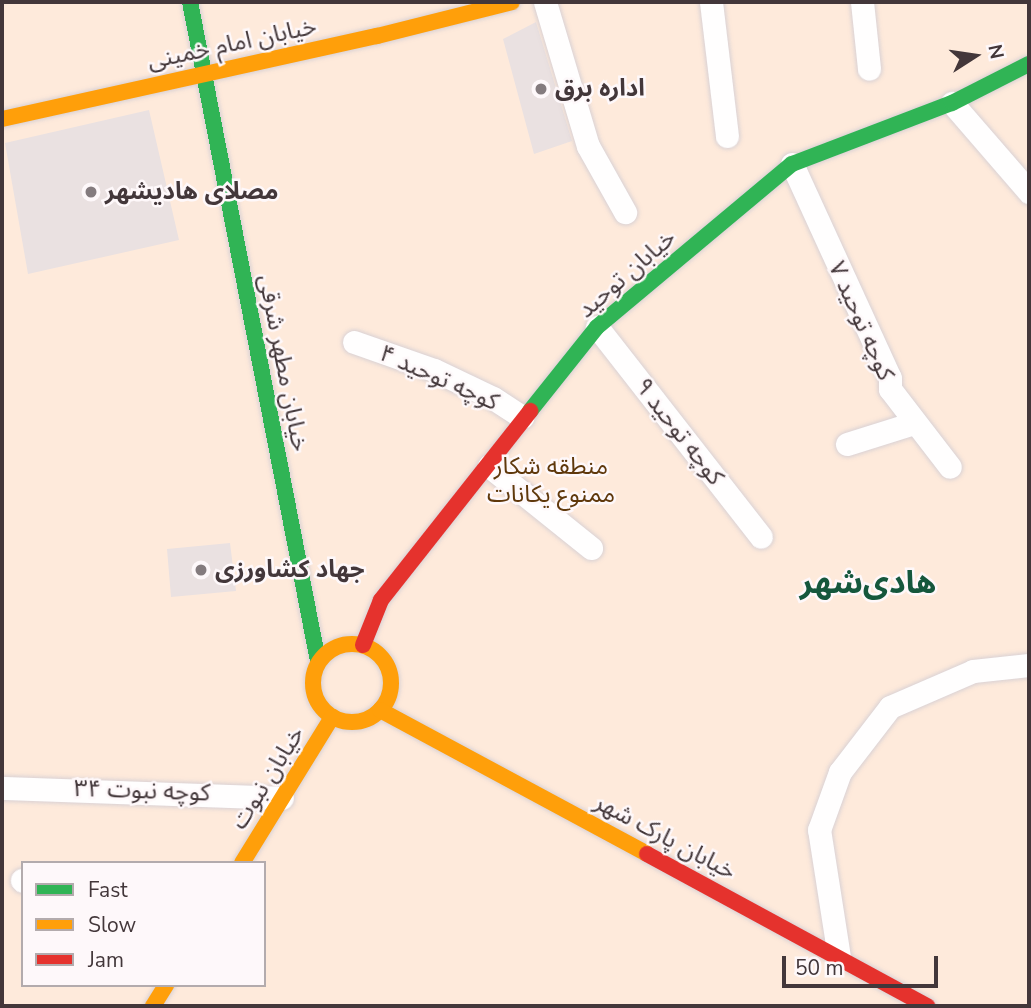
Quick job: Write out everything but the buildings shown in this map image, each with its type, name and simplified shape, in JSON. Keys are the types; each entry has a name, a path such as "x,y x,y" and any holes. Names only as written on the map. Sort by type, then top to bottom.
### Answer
{"street":[{"name":"خیابان مطهر شرقی","path":"190,2 318,661"},
{"name":"خیابان امام خمینی","path":"2,118 512,2"},
{"path":"545,2 588,146 625,212"},
{"path":"711,2 727,136"},
{"path":"862,2 869,69"},
{"name":"خیابان توحید","path":"363,645 381,600 489,466 522,417 597,327 792,164 951,103 1029,64"},
{"path":"951,103 1029,192"},
{"name":"کوچه توحید ۷","path":"792,164 890,377 890,389 914,423 940,437 950,467"},
{"name":"کوچه توحید ۹","path":"597,327 761,537"},
{"name":"کوچه توحید ۴","path":"354,342 433,370 493,398 522,417"},
{"path":"847,444 914,423"},
{"path":"489,466 590,548"},
{"path":"338,645 363,645 380,655 391,677 391,689 380,710 357,722 332,717 315,698 313,673 318,661 338,645"},
{"path":"839,957 819,830 840,772 890,707 973,671 1029,665"},
{"name":"خیابان پارک شهر","path":"380,710 926,1006"},
{"name":"خیابان نبوت","path":"243,861 332,717"},
{"name":"کوچه نبوت ۳۴","path":"2,788 245,794 282,798"},
{"path":"153,1006 165,987"}],"green space":[{"name":"منطقه شکار ممنوع یکانات","path":"2,2 1029,2 1029,1006 2,1006"}],"traffic: fast":[{"path":"190,2 318,661"},
{"path":"530,411 597,327 792,164 952,103 1029,64"}],"traffic: slow":[{"path":"2,119 377,36 512,2"},
{"path":"344,644 360,644 374,650 385,661 391,675 391,683 391,691 385,705 374,716 360,722 344,722 330,716 319,705 313,691 313,675 319,661 330,650 344,644"},
{"path":"380,710 647,854"},
{"path":"243,861 332,717"},
{"path":"153,1006 165,987"}],"traffic: jam":[{"path":"363,645 381,600 530,411"},
{"path":"647,854 927,1006"}],"place":[{"name":"اداره برق","path":"541,89"},
{"name":"مصلای هادیشهر","path":"91,192"},
{"name":"جهاد کشاورزی","path":"201,570"}],"district":[{"name":"هادی‌شهر","path":"868,583"}]}
